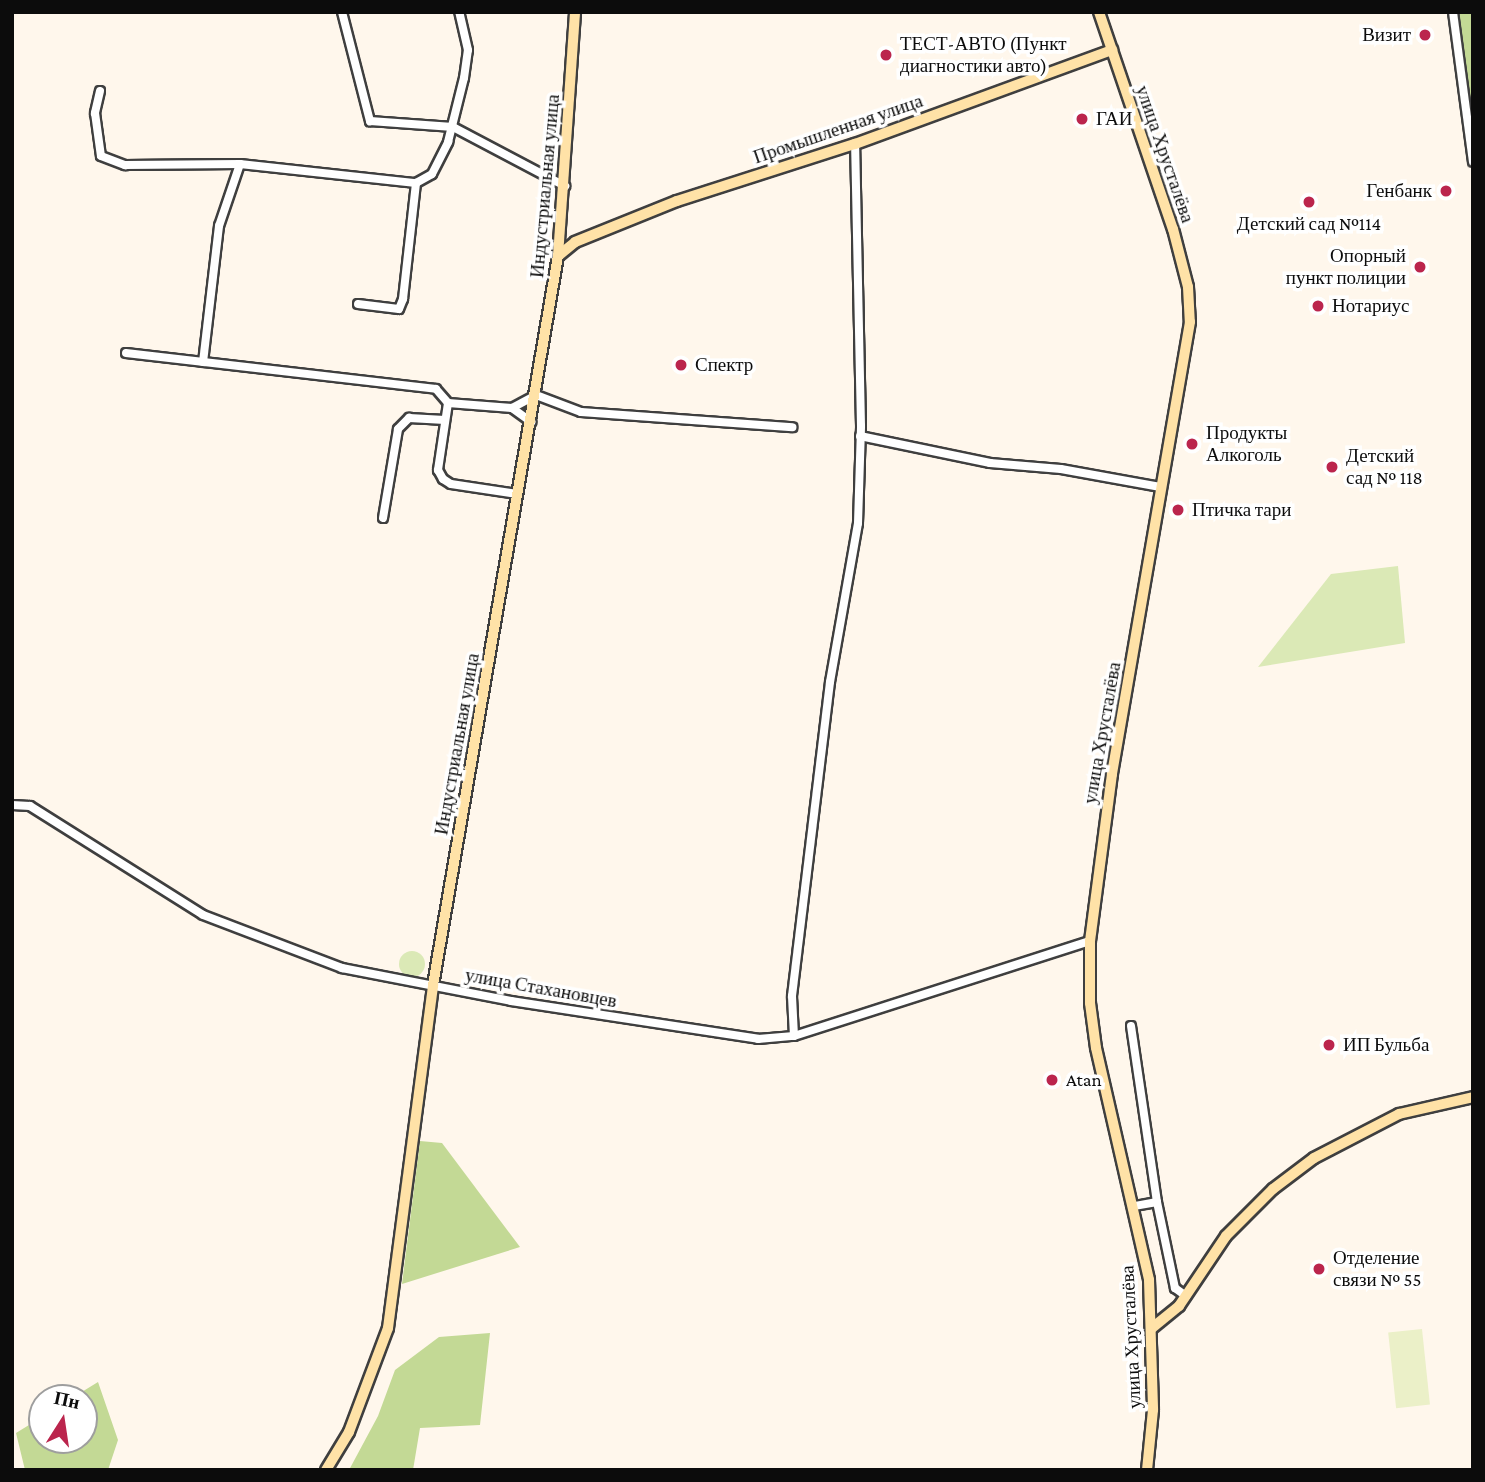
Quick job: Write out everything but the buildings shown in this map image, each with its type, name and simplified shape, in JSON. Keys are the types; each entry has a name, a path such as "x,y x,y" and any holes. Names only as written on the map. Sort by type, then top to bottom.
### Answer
{"main road":[{"name":"Индустриальная улица","path":"326,1470 349,1432 388,1328 433,985 558,256 563,215 575,12"},
{"name":"улица Хрусталёва","path":"1099,12 1188,287 1190,321 1160,487 1094,893 1090,940 1090,1003 1096,1048 1135,1206 1149,1280 1152,1328 1147,1470"},
{"name":"Промышленная улица","path":"558,256 575,242 677,201 855,144 1112,50"},
{"path":"563,215 566,230 575,242"},
{"path":"1152,1328 1165,1321 1186,1296 1226,1236 1273,1189 1314,1158 1399,1114 1473,1097"}],"street":[{"path":"342,12 370,121 453,127 565,186"},
{"path":"100,91 95,127 101,156 125,165 240,164 416,183 432,174 453,127 468,50 459,12"},
{"path":"1453,12 1473,162"},
{"path":"794,1036 792,996 830,682 858,523 860,436 855,144"},
{"path":"203,362 219,226 240,164"},
{"path":"358,304 399,309 403,299 416,183"},
{"path":"126,353 431,387 448,403 512,408 531,422"},
{"path":"512,408 536,395 581,412 792,427"},
{"path":"448,403 438,470 443,479 517,494"},
{"path":"383,518 398,429 409,418 445,420"},
{"path":"860,436 990,463 1061,469 1160,487"},
{"name":"улица Стахановцев","path":"12,805 30,806 203,915 342,968 758,1039 794,1036 1090,940"},
{"path":"1131,1026 1157,1202 1175,1288 1186,1296"},
{"path":"1135,1206 1157,1202"}],"green space":[{"path":"1459,12 1473,12 1473,122"},
{"path":"1398,566 1405,643 1258,667 1331,574"},
{"path":"412,951 421,955 425,964 421,973 412,977 403,973 399,964 403,955"},
{"path":"420,1141 442,1143 520,1247 402,1284"},
{"path":"1422,1329 1430,1405 1396,1408 1388,1333"},
{"path":"490,1333 480,1425 420,1428 413,1470 349,1470 378,1416 395,1370 439,1337"},
{"path":"98,1382 118,1440 108,1470 25,1470 16,1433 28,1426 28,1454 98,1454 98,1384 95,1384"}],"place":[{"name":"Визит","path":"1425,35"},
{"name":"ТЕСТ-АВТО (Пункт диагностики авто)","path":"886,55"},
{"name":"ГАИ","path":"1082,119"},
{"name":"Генбанк","path":"1446,191"},
{"name":"Детский сад №114","path":"1309,202"},
{"name":"Опорный пункт полиции","path":"1420,267"},
{"name":"Нотариус","path":"1318,306"},
{"name":"Спектр","path":"681,365"},
{"name":"Продукты Алкоголь","path":"1192,444"},
{"name":"Детский сад № 118","path":"1332,467"},
{"name":"Птичка тари","path":"1178,510"},
{"name":"ИП Бульба","path":"1329,1045"},
{"name":"Atan","path":"1052,1080"},
{"name":"Отделение связи № 55","path":"1319,1269"}]}
